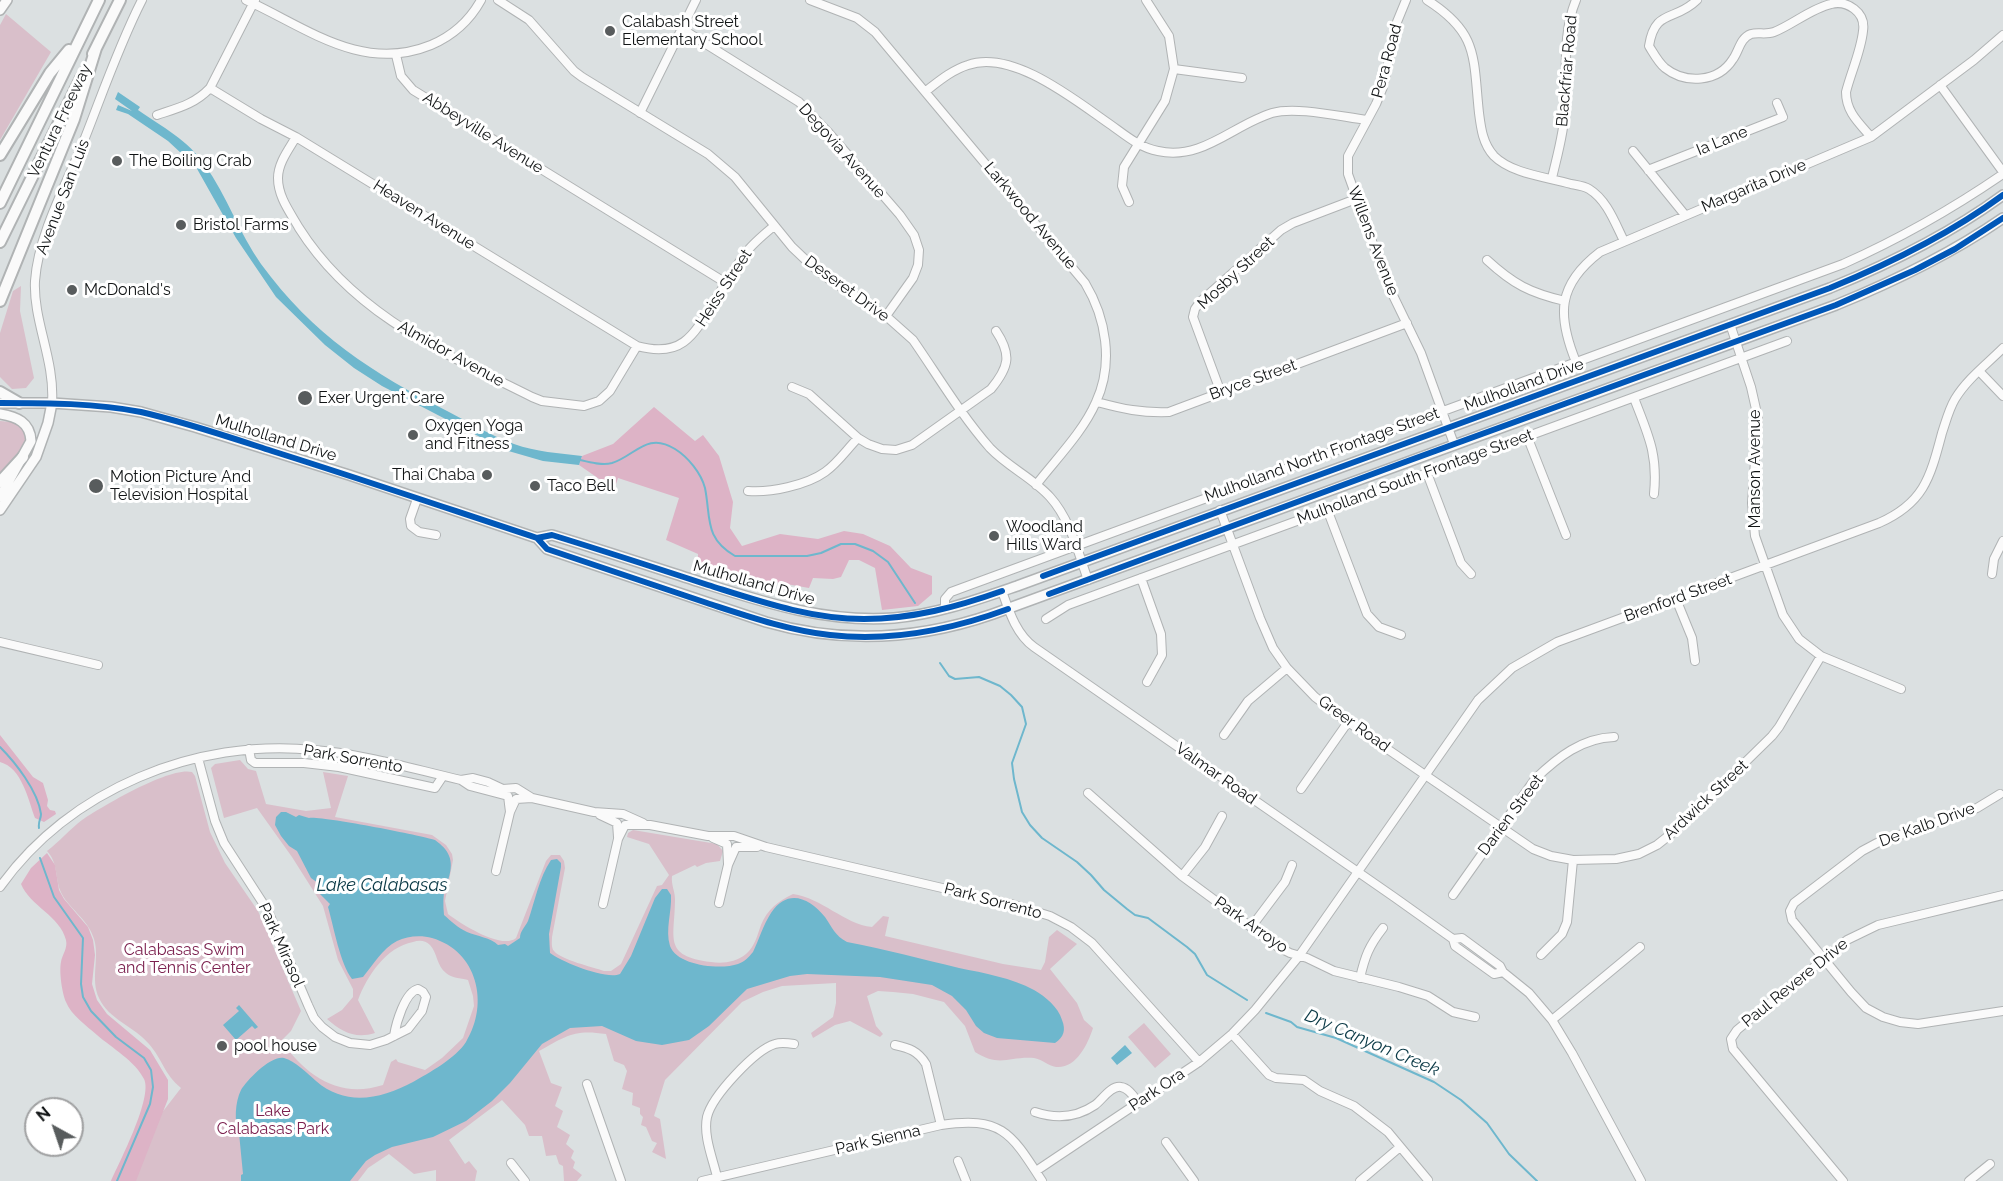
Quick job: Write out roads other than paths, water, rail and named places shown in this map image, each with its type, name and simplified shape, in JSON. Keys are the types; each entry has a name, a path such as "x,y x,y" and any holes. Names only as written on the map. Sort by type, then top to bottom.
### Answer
{"highway":[{"name":"Ventura Freeway","path":"0,203 99,0"},
{"name":"Ventura Freeway","path":"0,242 120,0"},
{"path":"0,155 50,73 80,36"},
{"path":"0,301 74,119 96,48"},
{"path":"0,392 19,403"},
{"path":"0,482 23,457"}],"main road":[{"path":"0,9 8,0"},
{"name":"Mulholland Drive","path":"0,403 52,403 111,408 161,417 349,474 537,538 552,535 771,604 817,615 848,618 878,619 909,616 945,609 1002,591 1820,292 1887,263 1945,232 2003,195"},
{"name":"Mulholland Drive","path":"537,538 547,549 774,624 830,635 879,637 927,632 959,625 1008,609 1876,289 1955,249 2003,218"},
{"path":"0,510 36,458 52,403"},
{"path":"0,414 14,416 21,420 31,433 31,441 0,497"},
{"path":"643,582 648,566"}],"street":[{"name":"Avenue San Luis","path":"52,403 53,385 36,293 36,270 39,256 58,203 142,0"},
{"path":"158,115 189,105 201,98 210,88 251,1 342,47 374,54 396,55 441,41 459,28 474,12 481,0"},
{"name":"Deseret Drive","path":"498,0 529,20 574,71 708,154 747,191 774,226 811,265 886,316 913,340 992,450 1050,497 1058,507 1076,546 1088,580"},
{"path":"640,113 696,0"},
{"name":"Larkwood Avenue","path":"810,0 848,14 870,27 1085,282 1095,299 1106,337 1103,380 1096,402 1085,422 1036,485"},
{"path":"1129,202 1122,186 1124,167 1165,101 1174,69 1169,36 1146,0"},
{"name":"Pera Road","path":"1367,120 1383,87 1397,22 1406,0"},
{"path":"1426,0 1454,19 1470,44 1474,61 1481,130 1494,155 1510,166 1588,188 1606,206 1624,241"},
{"name":"Blackfriar Road","path":"1552,178 1565,113 1568,33 1570,14 1576,0"},
{"path":"1696,0 1680,12 1661,19 1652,31 1649,46 1663,67 1678,76 1692,79 1707,78 1719,72 1733,60 1744,39 1752,34 1773,32 1829,4 1843,3 1854,8 1861,17 1864,29 1846,99 1850,112 1871,137"},
{"name":"Degovia Avenue","path":"682,29 799,102 829,133 914,235 919,250 918,265 913,279 886,316"},
{"name":"Margarita Drive","path":"1576,362 1564,329 1562,315 1564,300 1574,278 1585,263 1600,252 1624,241 1871,137 2003,35"},
{"name":"Abbeyville Avenue","path":"396,55 401,76 413,90 726,283"},
{"path":"926,92 948,75 969,64 989,62 1025,70 1056,88 1137,143 1156,151 1178,154 1199,150 1256,119 1274,112 1295,111 1367,120"},
{"path":"1174,69 1242,78"},
{"path":"1940,85 2003,173"},
{"name":"Heaven Avenue","path":"210,88 261,119 296,136 637,346"},
{"name":"Ia Lane","path":"1648,170 1783,117 1777,104"},
{"name":"Willens Avenue","path":"1367,120 1348,156 1348,174 1387,284 1421,353 1454,444"},
{"name":"Almidor Avenue","path":"296,136 280,165 279,191 303,234 348,287 372,308 429,346 542,401 584,406 599,401 610,391 637,346"},
{"path":"1633,151 1685,215"},
{"name":"Mulholland North Frontage Street","path":"945,609 945,599 951,592 1843,264 1945,213 2003,173"},
{"name":"Mosby Street","path":"1221,393 1193,317 1195,309 1200,302 1293,222 1356,199"},
{"name":"Heiss Street","path":"637,346 658,350 674,347 690,338 700,326 745,253 774,226"},
{"path":"1487,260 1504,276 1525,289 1538,295 1564,300"},
{"name":"Bryce Street","path":"1096,402 1144,413 1168,412 1407,323"},
{"name":"Manson Avenue","path":"1730,324 1751,387 1758,418 1752,518 1755,536 1783,615 1799,639 1821,656 1901,689"},
{"path":"792,387 809,394 858,438 882,449 896,450 912,445 991,389 1001,377 1006,363 1006,346 996,331"},
{"name":"Mulholland South Frontage Street","path":"1046,619 1068,605 1787,341"},
{"name":"Brenford Street","path":"1299,956 1478,700 1512,668 1557,642 1879,524 1899,514 1918,495 1930,476 1948,412 1964,387 2003,348"},
{"path":"1979,371 2003,396"},
{"path":"1634,398 1654,453 1656,471 1654,494"},
{"path":"1527,436 1566,535"},
{"path":"748,491 766,492 813,479 835,463 858,438"},
{"path":"1427,473 1461,563 1471,573"},
{"path":"417,499 410,519 411,526 419,532 436,535"},
{"path":"1327,509 1367,614 1379,627 1401,635"},
{"name":"Greer Road","path":"1220,510 1268,638 1287,668 1315,697 1533,849 1551,856 1573,860"},
{"path":"1992,574 1994,559 2003,541"},
{"path":"1141,578 1161,634 1162,655 1147,682"},
{"name":"Valmar Road","path":"1002,591 1020,633 1034,647 1453,939 1455,946 1494,974 1503,972 1529,993 1552,1020"},
{"path":"1676,599 1692,638 1695,661"},
{"path":"0,642 98,665"},
{"name":"Ardwick Street","path":"1573,860 1616,859 1639,854 1657,845 1676,830 1779,727 1821,656"},
{"path":"1224,735 1248,701 1287,668"},
{"path":"1300,789 1348,722"},
{"name":"Darien Street","path":"1453,895 1535,778 1552,762 1573,748 1597,738 1614,737"},
{"path":"249,749 251,759 255,763 304,763 339,767 435,788 443,776"},
{"name":"Park Sorrento","path":"0,887 11,872 67,818 117,787 144,775 198,758 249,749 314,750 353,755 461,780 470,786 509,793"},
{"name":"Park Mirasol","path":"198,758 215,821 224,843 268,911 314,1018 335,1037 350,1043 370,1045 394,1036 408,1029 422,1011 426,998 418,989 410,993 396,1023 394,1036"},
{"path":"496,871 510,812 520,795 519,790 514,787 509,793 510,812"},
{"name":"Park Sorrento","path":"519,790 532,798"},
{"path":"509,793 512,800 516,799"},
{"name":"Park Arroyo","path":"1088,793 1182,876 1278,947 1334,972 1428,996 1453,1012 1475,1017"},
{"name":"De Kalb Drive","path":"2000,794 1977,808 1877,843 1862,851 1794,903 1790,911 1792,920 1823,959 1866,1008 1883,1017 1900,1022 1918,1023 2003,1011"},
{"name":"Park Sorrento","path":"516,799 532,798 708,836 735,836 766,847 1011,903 1050,916 1071,927 1092,943 1199,1062"},
{"path":"1182,876 1205,848 1222,816"},
{"path":"603,904 622,819"},
{"name":"Park Sorrento","path":"708,836 727,844"},
{"path":"719,903 728,865 739,843 735,836 728,838 728,865"},
{"path":"727,844 732,848 736,847"},
{"name":"Park Sorrento","path":"736,847 766,847"},
{"path":"1541,955 1558,939 1567,922 1573,860"},
{"path":"1252,926 1285,882 1292,864"},
{"name":"Paul Revere Drive","path":"1843,1181 1733,1049 1731,1039 1737,1030 1847,940 1878,925 2003,894"},
{"path":"1360,978 1365,957 1383,928"},
{"path":"1640,947 1552,1020 1577,1061 1641,1181"},
{"name":"Park Ora","path":"1036,1171 1199,1062 1232,1034 1268,996 1299,956"},
{"path":"1232,1034 1269,1076 1304,1080 1320,1091 1354,1106 1388,1132 1428,1180"},
{"path":"717,1177 707,1134 707,1119 713,1103 729,1083 767,1048 778,1043 794,1044"},
{"path":"895,1045 911,1049 921,1055 926,1064 941,1125"},
{"path":"587,1084 621,1181"},
{"path":"1035,1112 1050,1117 1068,1116 1094,1106 1117,1087 1123,1087 1130,1092 1139,1103"},
{"name":"Park Sienna","path":"702,1181 966,1121 995,1126 1015,1142 1042,1181"},
{"path":"1166,1142 1194,1181"},
{"path":"1360,1181 1400,1147"},
{"path":"958,1161 966,1181"},
{"path":"511,1163 525,1181"},
{"path":"1969,1181 1990,1164"}],"water":[{"path":"118,92 140,107 138,110 183,141 198,156 220,189 261,264 281,289 323,332 369,367 481,429 522,447 582,456 579,465 543,461 505,450 382,386 325,345 276,297 236,238 196,167 168,141 128,114 116,110 118,105 132,111 115,99"},
{"name":"Lake Calabasas","path":"281,812 296,817 299,815 348,822 435,840 447,852 451,865 444,893 444,915 464,930 498,945 508,946 520,938 543,874 551,860 557,859 561,867 549,934 550,953 574,965 605,975 620,974 631,956 655,898 662,889 667,889 671,895 668,934 674,953 700,965 721,967 744,961 753,952 771,913 784,900 798,898 819,910 837,934 847,942 998,976 1034,990 1058,1011 1064,1030 1055,1043 997,1038 984,1033 952,996 932,985 880,977 807,974 790,976 747,989 709,1026 689,1040 662,1045 636,1041 602,1026 570,1028 542,1044 510,1083 492,1101 466,1121 433,1137 392,1147 375,1155 366,1161 350,1181 241,1181 243,1174 236,1118 237,1100 244,1086 266,1064 284,1058 297,1064 316,1081 339,1095 364,1098 389,1093 413,1082 456,1054 466,1042 477,1011 478,995 469,966 460,954 432,938 414,936 397,941 382,953 363,977 352,979 338,945 328,907 330,904 319,893 321,890 318,883 311,878 297,851 289,846 275,825 276,817"},
{"path":"239,1005 258,1027 255,1029 252,1026 236,1040 223,1025 239,1011 236,1008"},
{"path":"1125,1045 1132,1053 1117,1065 1111,1058"}],"waterway":[{"name":"Dry Canyon Creek","path":"580,460 608,464 649,444 665,444 685,456 697,471 705,488 713,534 718,542 735,556 807,556 821,553 841,544 855,544 873,551 888,562 915,603"},
{"name":"Dry Canyon Creek","path":"940,663 949,676 955,679 979,677 1000,686 1022,707 1026,724 1012,763 1022,812 1030,825 1042,838 1077,862 1104,890 1127,909 1135,915 1148,918 1187,947 1195,954 1207,975 1247,1000"},
{"path":"0,747 31,787 41,814 39,828"},
{"path":"40,858 54,897 83,938 81,984 83,997 91,1011 116,1037 144,1058 151,1070 153,1087 150,1104 117,1181"},
{"name":"Dry Canyon Creek","path":"1266,1013 1291,1022 1297,1027 1336,1038 1434,1082 1461,1100 1487,1123 1509,1154 1537,1181"}],"place":[{"name":"Calabash Street Elementary School","path":"610,31"},
{"name":"The Boiling Crab","path":"117,161"},
{"name":"Bristol Farms","path":"181,225"},
{"name":"McDonald's","path":"72,290"},
{"name":"Exer Urgent Care","path":"305,398"},
{"name":"Oxygen Yoga and Fitness","path":"413,435"},
{"name":"Thai Chaba","path":"487,475"},
{"name":"Motion Picture And Television Hospital","path":"96,486"},
{"name":"Taco Bell","path":"535,486"},
{"name":"Woodland Hills Ward","path":"994,536"},
{"name":"pool house","path":"222,1046"}],"park label":[{"name":"Calabasas Swim and Tennis Center","path":"184,959"},
{"name":"Lake Calabasas Park","path":"273,1120"}]}
